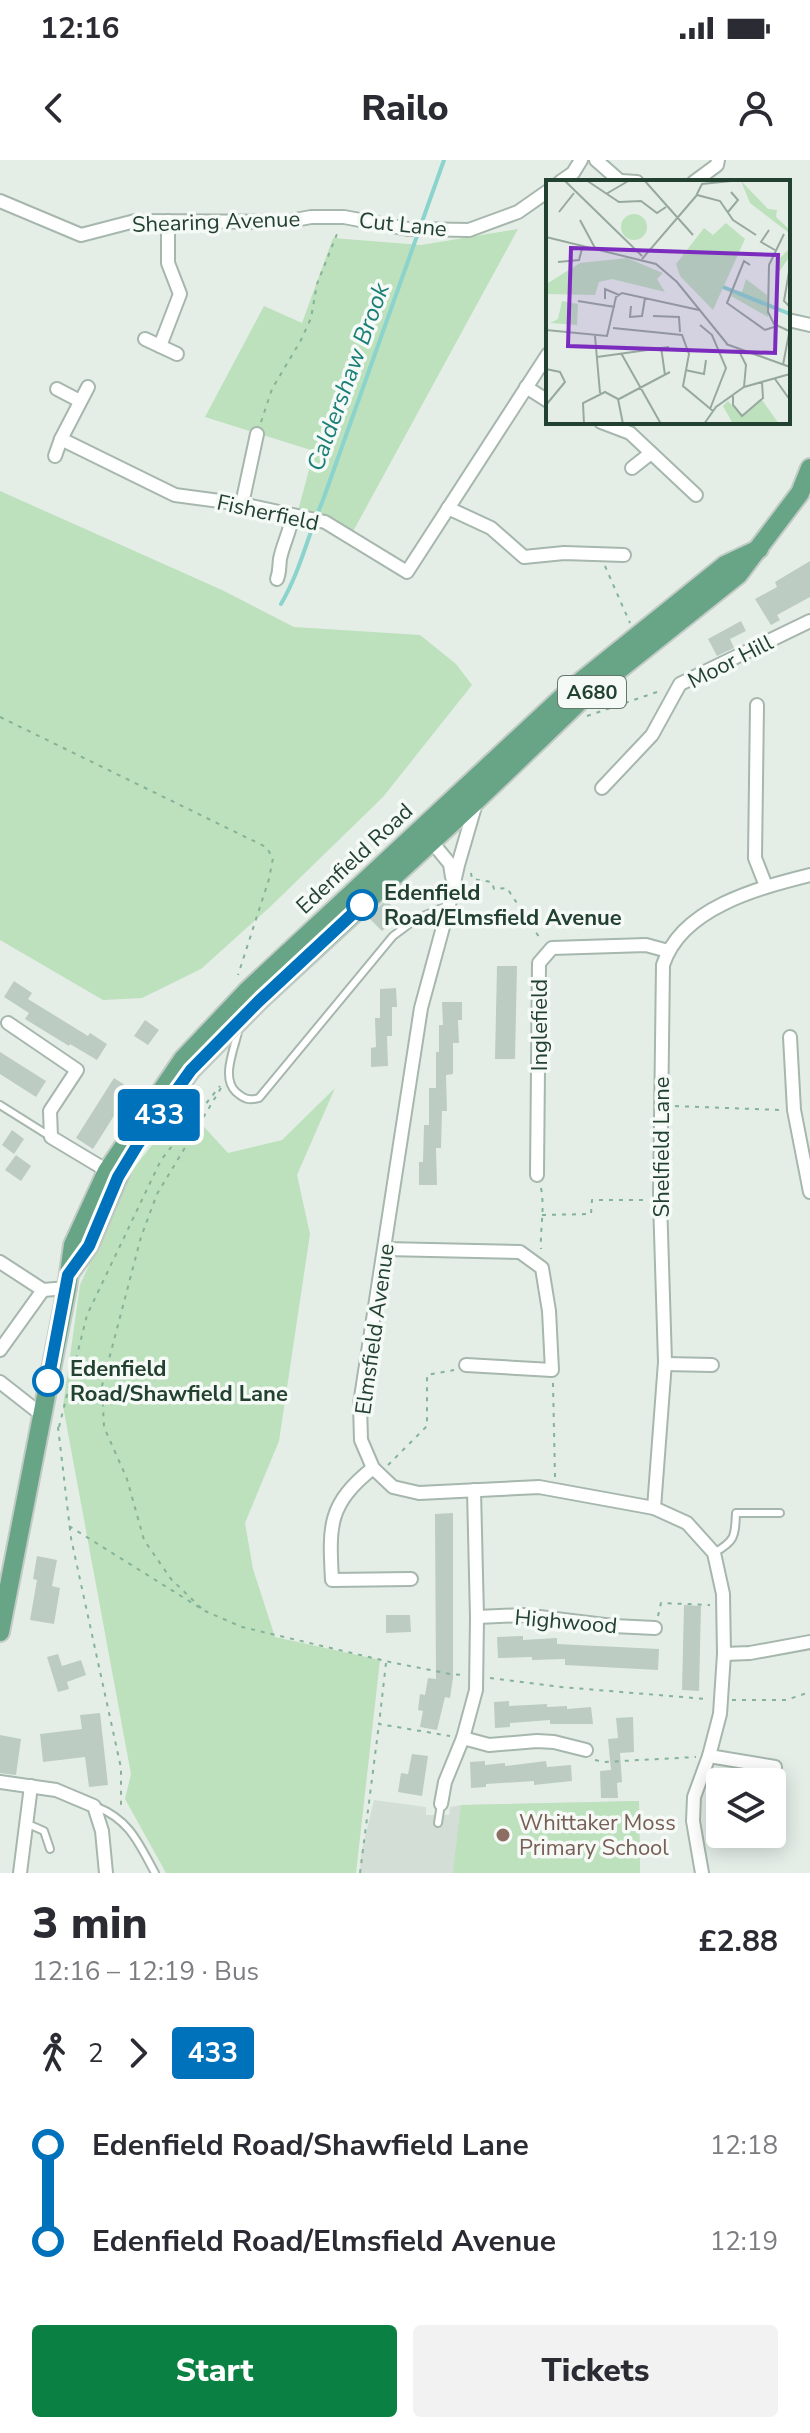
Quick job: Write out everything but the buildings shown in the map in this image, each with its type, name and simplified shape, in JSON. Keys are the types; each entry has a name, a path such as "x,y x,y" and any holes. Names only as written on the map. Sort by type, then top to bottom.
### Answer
{"main road":[{"name":"Edenfield Road","path":"0,1632 68,1281 89,1246 112,1174 183,1059 248,990 426,835 477,800 632,647 725,565 759,549 800,493 810,468"},
{"name":"Edenfield Road","path":"112,1174 138,1144 191,1070 570,690 632,647"}],"street":[{"path":"563,180 573,173 581,160"},
{"path":"596,160 619,180"},
{"path":"697,180 717,165 718,160"},
{"name":"Cut Lane","path":"344,217 408,229 469,230 518,212 546,192"},
{"name":"Shearing Avenue","path":"0,201 81,235 135,221 284,222 311,217 344,217"},
{"path":"160,346 180,294 168,263 168,221"},
{"path":"790,320 810,325"},
{"path":"145,339 177,354"},
{"name":"Fisherfield","path":"61,439 175,495 242,504 325,522 407,572 546,357"},
{"path":"55,456 88,387"},
{"path":"526,387 546,400"},
{"path":"57,389 80,401"},
{"path":"606,424 630,433 696,495"},
{"path":"242,504 257,434"},
{"path":"632,468 651,453"},
{"path":"448,508 491,528 524,557 564,553 624,555"},
{"path":"277,579 281,571 274,561 298,518"},
{"name":"Moor Hill","path":"602,788 652,735 680,684 810,621"},
{"path":"757,705 755,858 766,886"},
{"name":"Elmsfield Avenue","path":"376,1471 361,1440 360,1404 421,1008 477,800"},
{"path":"426,835 450,864 454,885"},
{"path":"668,951 684,929 709,912 766,886 810,875"},
{"name":"Inglefield","path":"537,1175 539,963 552,948 646,945 668,951"},
{"name":"Shelfield Lane","path":"654,1508 665,1364 660,1200 663,965 668,951"},
{"path":"8,1023 77,1070 50,1111 51,1137 112,1174"},
{"path":"790,1037 794,1108 810,1192"},
{"path":"794,1108 810,1107"},
{"path":"385,1249 520,1252 542,1268 549,1311 552,1370 466,1365"},
{"path":"0,1262 43,1290"},
{"path":"0,1350 43,1290 68,1281"},
{"path":"665,1364 712,1365"},
{"path":"0,1382 42,1415"},
{"path":"411,1579 332,1580 330,1535 337,1506 351,1485 376,1471 393,1487 419,1493 539,1487 654,1508 687,1523 714,1553 723,1594 724,1654 720,1714 694,1797 693,1821 702,1873"},
{"path":"441,1804 445,1782 463,1738 476,1690 474,1490"},
{"name":"Highwood","path":"477,1617 523,1615 655,1628"},
{"path":"724,1654 750,1653 810,1642"},
{"path":"463,1738 489,1745 554,1742 586,1750"},
{"path":"709,1756 775,1767"},
{"path":"0,1782 56,1790 94,1806 102,1831 106,1873"},
{"path":"20,1873 31,1786"}],"lane":[{"path":"240,1021 228,1076 230,1086 243,1098 252,1100 259,1098 393,936 416,919 449,905"},
{"path":"0,1105 51,1137"},
{"path":"714,1553 729,1545 735,1536 736,1513 780,1513"},
{"path":"438,1823 441,1804"},
{"path":"94,1806 121,1819 155,1873"},
{"path":"26,1824 44,1831 50,1849"}],"path":[{"path":"257,434 272,389 311,318 317,284 344,217"},
{"path":"601,554 632,647"},
{"path":"577,720 680,684"},
{"path":"0,717 266,847 273,858 269,879 237,973 248,990"},
{"path":"458,865 471,870 472,879 492,882 494,889 507,888 549,952"},
{"path":"58,1432 87,1315 161,1160 228,1076"},
{"path":"205,1611 171,1579 144,1540 127,1479 104,1427 102,1386 141,1237 157,1194 228,1076"},
{"path":"661,1106 794,1108"},
{"path":"537,1175 544,1204 540,1229 542,1268"},
{"path":"542,1215 591,1214 592,1200 660,1200"},
{"path":"376,1471 427,1426 427,1375 442,1374 466,1365"},
{"path":"552,1370 555,1490"},
{"path":"42,1415 57,1425 69,1526 121,1768 121,1819"},
{"path":"69,1526 205,1611 242,1627 387,1661 450,1674 678,1698 786,1700 810,1692"},
{"path":"655,1628 661,1603 723,1606"},
{"path":"360,1873 387,1661"},
{"path":"379,1724 463,1738"},
{"path":"586,1750 594,1759 604,1762 709,1756"}],"shaded area":[{"name":"Whittaker Moss Primary School","path":"374,1800 426,1807 426,1815 449,1815 450,1807 461,1805 639,1801 640,1873 360,1873 361,1854"}],"green space":[{"path":"518,229 350,537 298,511 314,451 205,417 264,306 302,323 333,238 421,245"},
{"path":"0,491 222,590 294,627 420,635 456,664 472,685 383,797 270,907 201,969 142,998 103,1000 0,940"},
{"path":"335,1088 297,1175 310,1234 279,1441 245,1523 253,1569 275,1637 380,1660 356,1873 166,1873 125,1799 131,1774 63,1406 80,1285 133,1169 184,1105 228,1153 282,1140"},
{"name":"Whittaker Moss Primary School","path":"639,1801 640,1873 453,1873 461,1805"}],"waterway":[{"name":"Caldershaw Brook","path":"281,604 299,566 444,160"}],"bus line":[{"name":"433","path":"48,1381 68,1275 89,1246 118,1177 138,1144 191,1070 259,1001 362,905"}],"place":[{"name":"Edenfield Road/Elmsfield Avenue","path":"362,905"},
{"name":"Edenfield Road/Shawfield Lane","path":"48,1381"},
{"name":"Whittaker Moss Primary School","path":"503,1835"}]}
